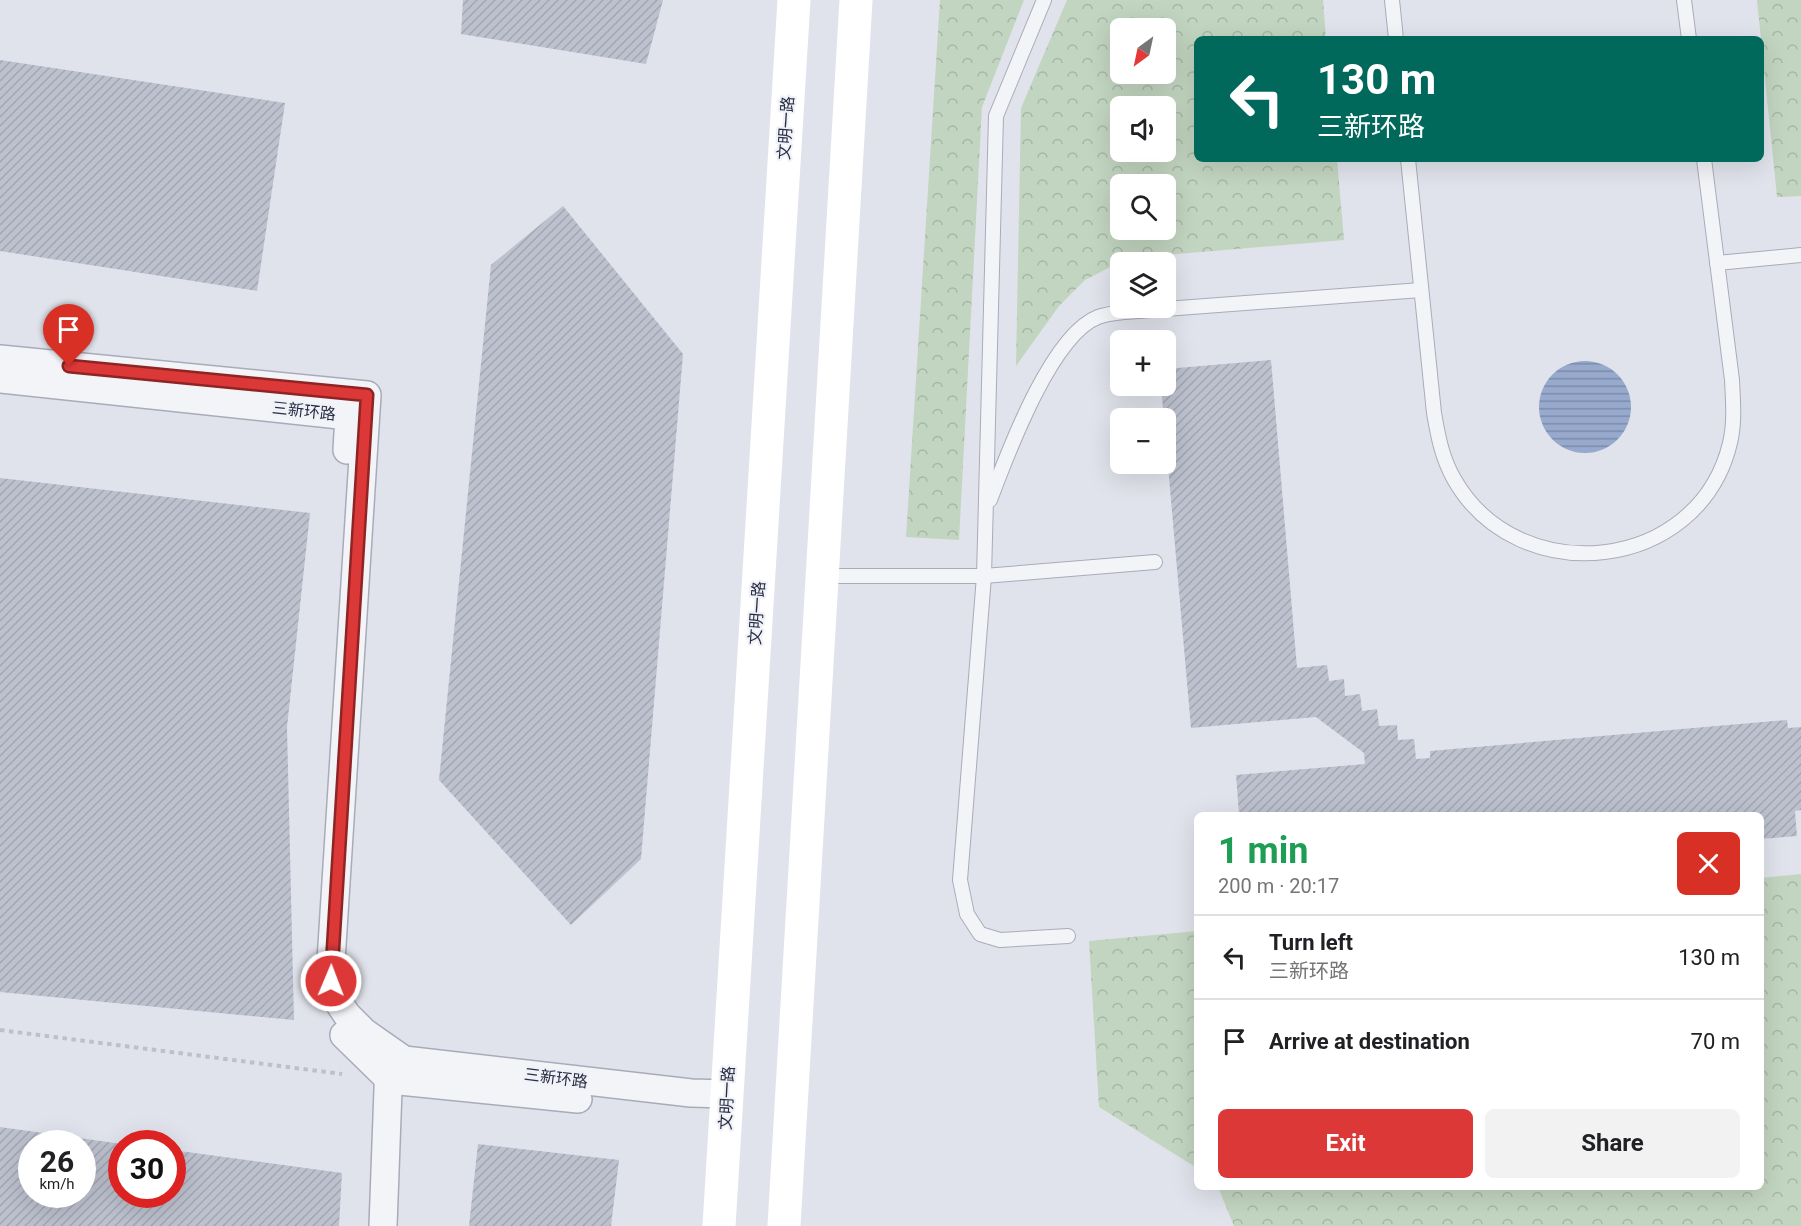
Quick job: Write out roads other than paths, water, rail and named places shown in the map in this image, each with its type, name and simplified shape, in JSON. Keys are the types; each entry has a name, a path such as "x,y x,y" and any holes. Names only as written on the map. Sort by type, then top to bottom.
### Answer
{"main road":[{"name":"文明一路","path":"719,1226 794,0"},
{"path":"784,1226 856,0"}],"street":[{"name":"三新环路","path":"0,359 367,395 331,981 337,1000 347,1016 388,1050 404,1060 691,1093 726,1104"},
{"name":"三新环路","path":"0,379 349,416 317,968 318,986 326,1010 339,1030 390,1080 726,1104"},
{"path":"383,1226 390,1080 388,1050"}],"lane":[{"path":"1044,0 996,116 984,576 960,880 967,914 980,934 1000,940 1068,936"},
{"path":"1392,0 1396,36"},
{"path":"1684,0 1689,36"},
{"path":"1408,162 1434,413 1441,449 1454,479 1474,507 1498,528 1517,538 1560,553 1594,555 1625,550 1655,538 1680,521 1701,500 1718,475 1729,445 1734,414 1704,162"},
{"path":"1717,263 1801,255"},
{"path":"986,511 1022,421 1046,375 1059,353 1077,332 1096,317 1125,312 1422,290"},
{"path":"822,576 984,576 1155,562"}],"water":[{"path":"1585,361 1603,365 1617,375 1627,389 1631,407 1627,425 1617,439 1603,449 1585,453 1567,449 1553,439 1543,425 1539,407 1543,389 1553,375 1567,365"}]}
